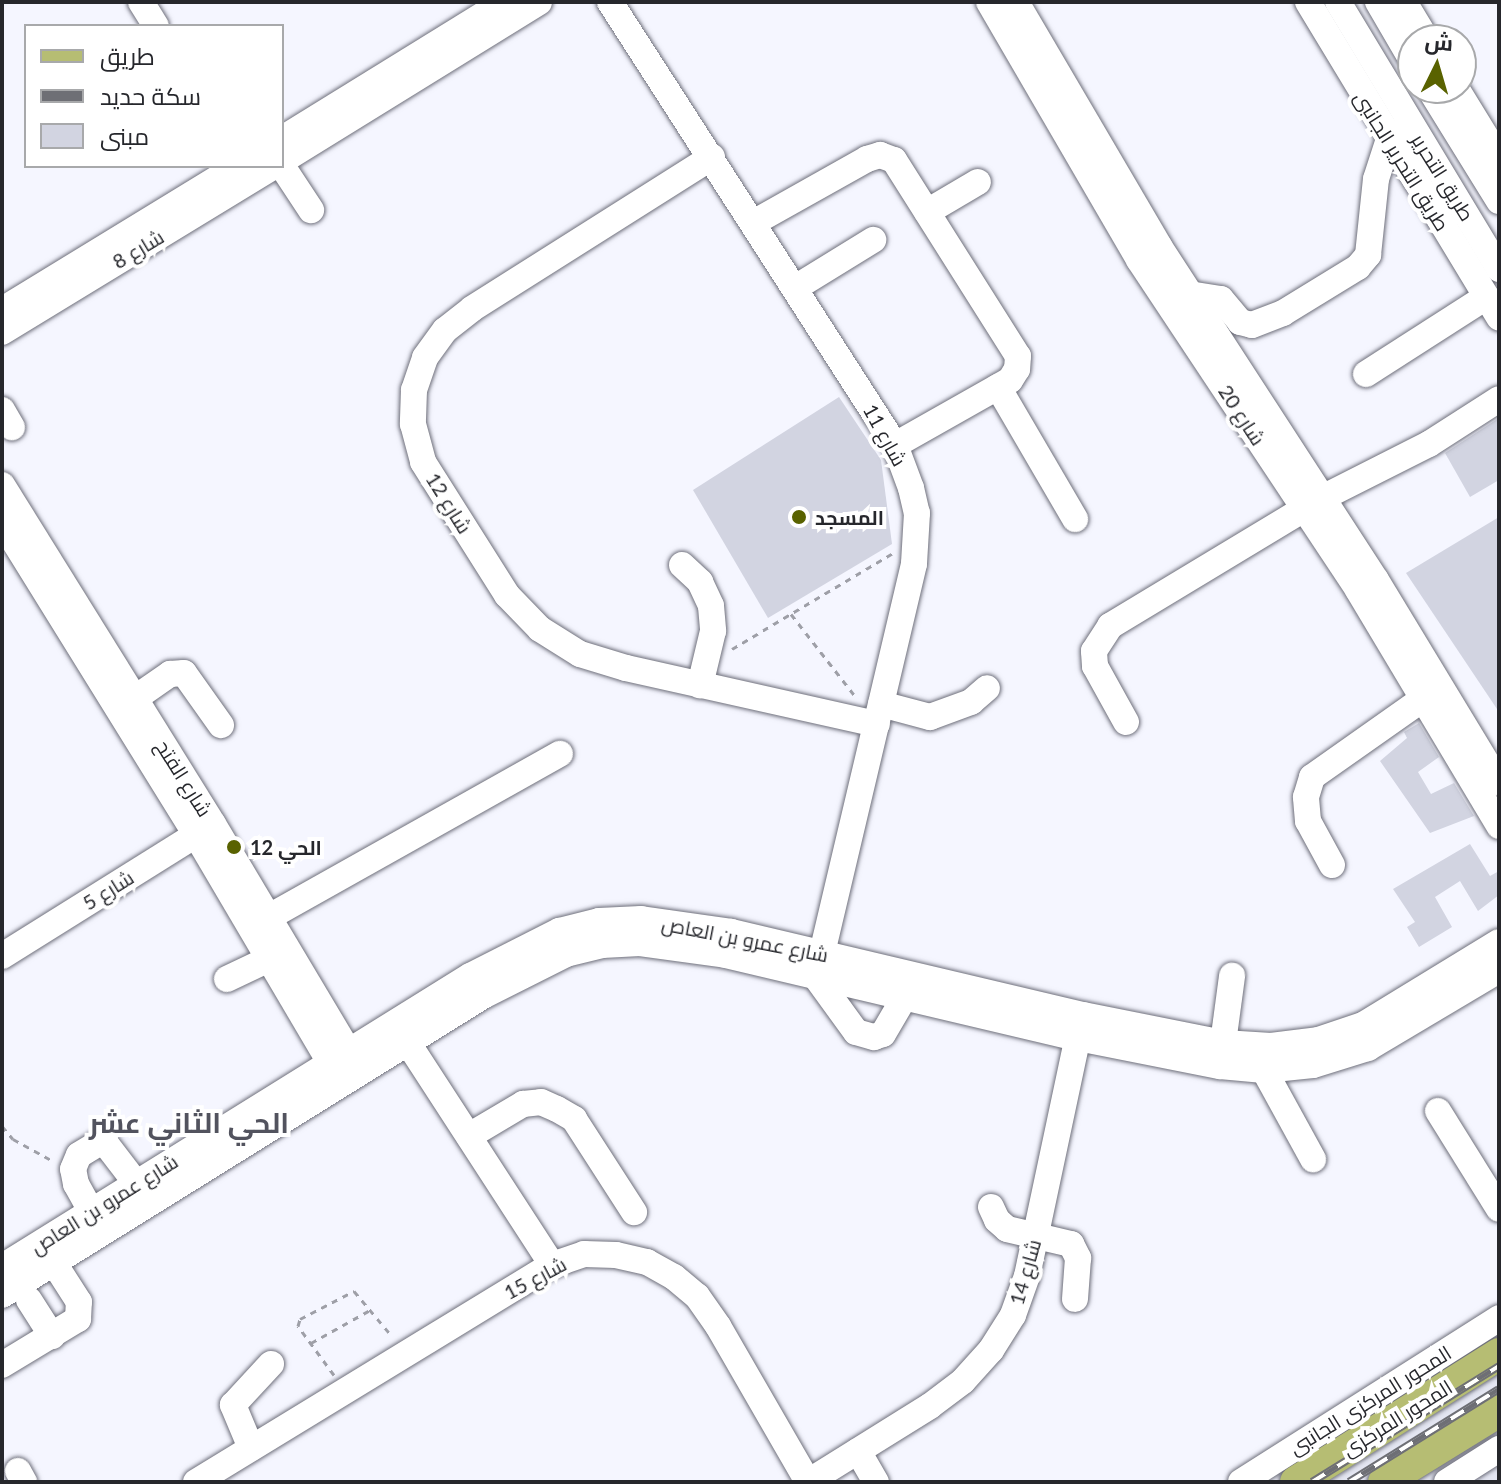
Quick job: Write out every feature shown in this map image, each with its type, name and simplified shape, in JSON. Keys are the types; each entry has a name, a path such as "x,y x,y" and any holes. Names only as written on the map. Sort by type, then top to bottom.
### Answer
{"main road":[{"name":"المحور المركزى","path":"1296,1482 1499,1354"},
{"path":"1384,1482 1499,1411"}],"street":[{"path":"141,2 155,24"},
{"path":"284,138 504,2"},
{"path":"284,162 539,2"},
{"name":"شارع 11","path":"610,2 895,445 911,488 917,538 879,714 818,965"},
{"name":"شارع 20","path":"989,2 1139,260 1313,504 1406,627 1499,783"},
{"name":"شارع 20","path":"1016,2 1499,826"},
{"name":"طريق التحرير الجانبى","path":"1308,2 1400,132 1492,308"},
{"name":"طريق التحرير","path":"1338,2 1400,132 1499,269"},
{"path":"1378,2 1397,35"},
{"path":"1404,2 1417,24"},
{"name":"طريق التحرير","path":"1439,104 1495,194"},
{"path":"1466,104 1488,140 1495,194"},
{"path":"1189,294 1221,299 1240,322 1252,325 1283,313 1358,267 1368,255 1376,179 1400,132"},
{"path":"753,223 867,159 880,155 894,160 1018,356 1017,369 1010,380 895,445"},
{"name":"شارع 12","path":"712,157 472,309 445,330 421,368 414,390 413,424 423,462 507,595 540,629 580,654 702,675 879,714 930,717 971,702 987,688"},
{"path":"284,166 311,210"},
{"name":"شارع 8","path":"2,310 252,169"},
{"name":"شارع 8","path":"2,332 252,169"},
{"path":"927,212 978,182"},
{"path":"795,288 873,240"},
{"path":"1366,374 1492,308"},
{"path":"998,387 1075,519"},
{"path":"1126,722 1095,666 1094,651 1100,637 1110,626 1313,504 1429,444 1499,399"},
{"name":"شارع الفتح","path":"2,485 134,699 204,830 346,1068"},
{"name":"شارع الفتح","path":"2,522 204,830"},
{"path":"682,565 700,582 711,606 713,631 702,675"},
{"path":"134,699 170,674 184,673 221,725"},
{"path":"1332,865 1308,821 1306,797 1312,777 1424,698"},
{"path":"259,923 560,754"},
{"name":"شارع 5","path":"2,956 204,830"},
{"name":"شارع عمرو بن العاص","path":"2,1295 346,1068 521,947 559,931 599,921 641,919 683,924 818,965 1081,1026 1220,1066 1264,1070 1313,1065 1368,1048 1499,970"},
{"name":"شارع الفتح","path":"259,923 269,959 346,1068"},
{"name":"شارع عمرو بن العاص","path":"2,1267 136,1183 346,1068 408,1043 531,969 566,954 602,945 640,943 818,965 904,998 1081,1026 1223,1043 1286,1044 1318,1040 1363,1025 1499,942"},
{"path":"227,979 269,959"},
{"path":"818,965 856,1032 874,1037 883,1034 904,998"},
{"path":"1223,1043 1232,976"},
{"name":"شارع 14","path":"808,1482 930,1406 963,1381 991,1350 1013,1315 1036,1236 1081,1026"},
{"path":"408,1043 552,1265"},
{"path":"1264,1070 1313,1159"},
{"path":"469,1136 523,1104 541,1102 557,1109 574,1119 634,1212"},
{"path":"1438,1111 1499,1209"},
{"path":"91,1211 76,1184 73,1169 79,1155 97,1144 106,1144 136,1183"},
{"path":"991,1207 997,1220 1007,1229 1071,1244 1076,1250 1075,1299"},
{"name":"شارع 15","path":"203,1480 552,1265 584,1254 647,1262 674,1277 697,1296 718,1326 808,1482"},
{"path":"2,1365 78,1319 81,1311 54,1263"},
{"path":"29,1300 52,1336"},
{"name":"المحور المركزى الجانبى","path":"1241,1482 1499,1318"},
{"path":"251,1448 233,1405 271,1364"},
{"path":"1447,1482 1499,1449"},
{"path":"858,1451 876,1482"}],"path":[{"path":"702,675 791,614 917,538"},
{"path":"791,614 879,714"},
{"path":"2,1126 13,1139 35,1154 73,1169"},
{"path":"345,1391 298,1326 300,1319 354,1291 391,1335"},
{"path":"311,1343 370,1310"}],"shaded area":[{"path":"1499,1373 1499,1482 1328,1482"}],"building":[{"name":"المسجد","path":"839,397 881,460 892,544 768,618 693,490"},
{"path":"1499,418 1499,480 1470,497 1445,453"},
{"path":"1499,517 1499,712 1406,573"},
{"path":"1419,723 1439,757 1418,772 1431,794 1454,783 1474,816 1430,833 1380,761 1407,738 1404,732"},
{"path":"1470,844 1490,876 1499,871 1499,895 1478,911 1460,881 1435,897 1452,927 1419,947 1407,927 1415,922 1393,889"}],"railway":[{"path":"1312,1482 1499,1366"},
{"path":"1349,1482 1499,1389"}],"place":[{"name":"المسجد","path":"799,517"},
{"name":"الحي 12","path":"234,847"}],"district":[{"name":"الحي الثاني عشر","path":"189,1122"}]}
